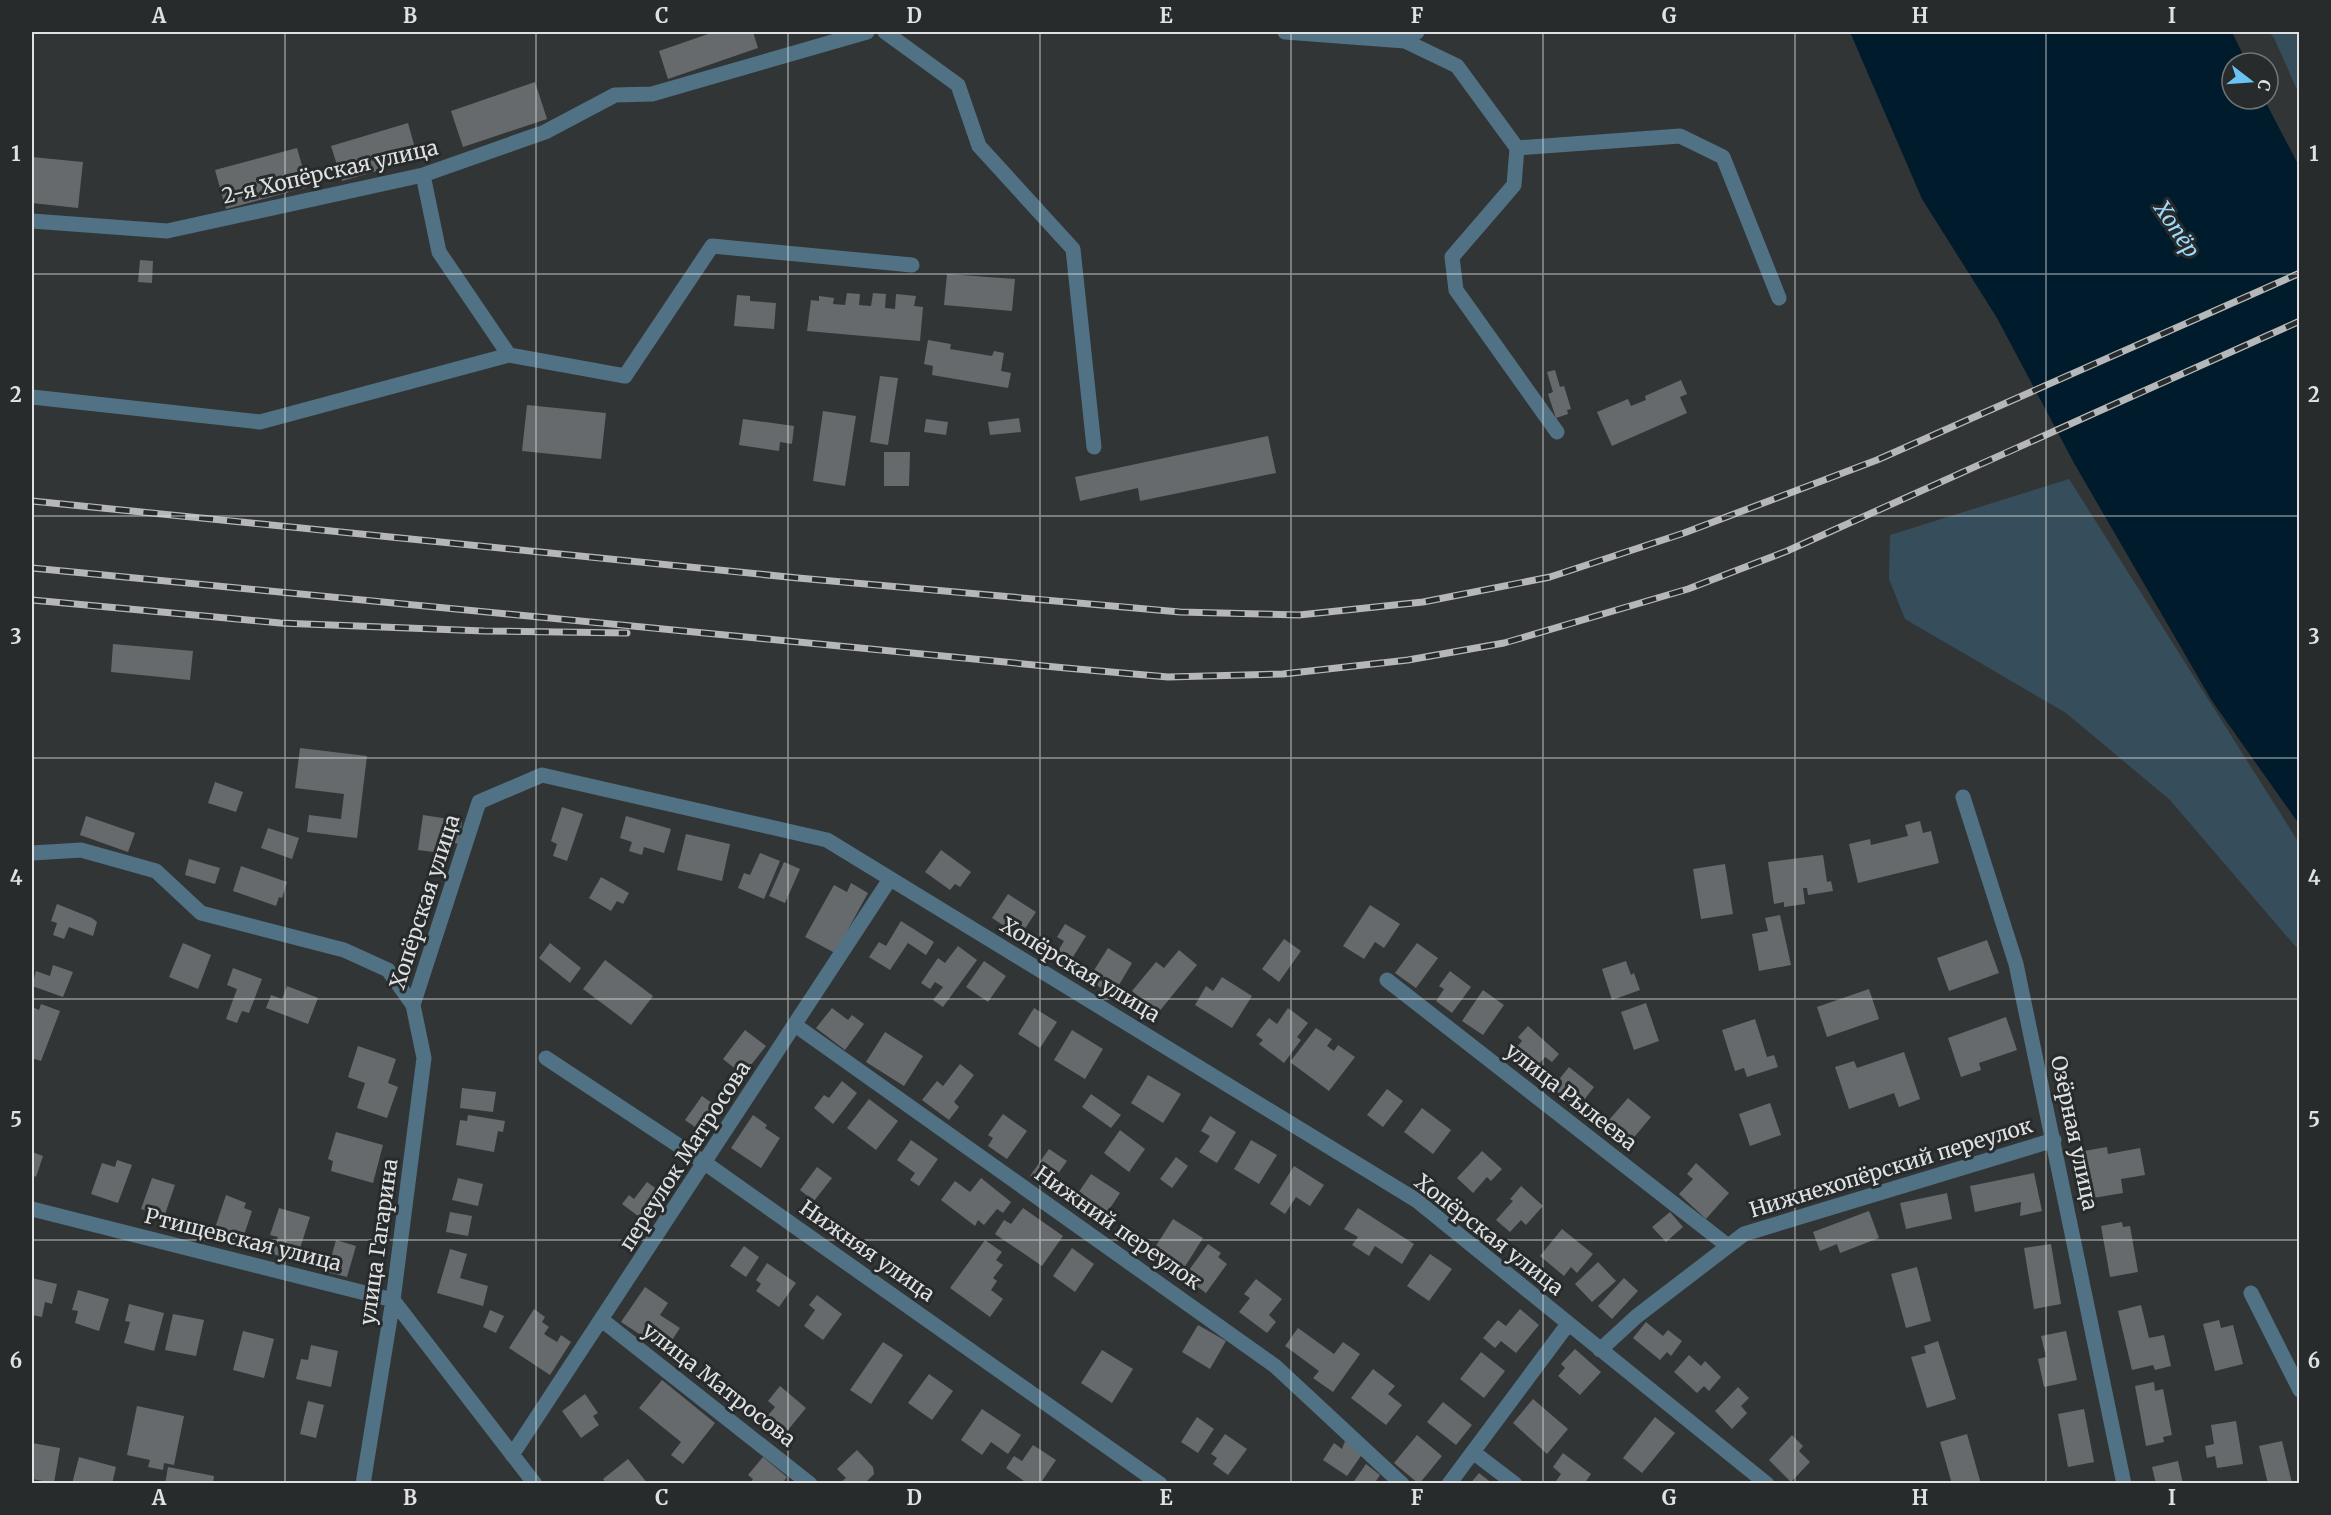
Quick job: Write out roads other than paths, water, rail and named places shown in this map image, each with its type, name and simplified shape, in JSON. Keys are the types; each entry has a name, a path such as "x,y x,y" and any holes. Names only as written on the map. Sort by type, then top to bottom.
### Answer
{"street":[{"name":"2-я Хопёрская улица","path":"32,221 167,231 423,175 545,132 615,94 652,94 867,32"},
{"path":"885,32 958,85 979,146 1073,249 1094,447"},
{"path":"1285,32 1411,36 1457,66 1517,148 1514,185 1452,257 1456,290 1557,432"},
{"path":"1517,148 1680,136 1723,157 1779,298"},
{"path":"423,175 438,252 509,355"},
{"path":"32,397 260,422 509,355 625,376 712,246 912,265"},
{"name":"Хопёрская улица","path":"413,1005 479,802 543,775 827,840 1416,1200 1767,1484"},
{"name":"Озёрная улица","path":"1963,797 2016,964 2124,1484"},
{"path":"32,853 81,850 156,871 201,913 344,950 388,970 413,1005"},
{"name":"переулок Матросова","path":"512,1455 890,879"},
{"name":"улица Рылеева","path":"1387,980 1728,1246"},
{"name":"улица Гагарина","path":"363,1484 393,1300 424,1058 413,1005"},
{"name":"Нижний переулок","path":"795,1025 1275,1366 1401,1484"},
{"name":"Нижняя улица","path":"546,1058 705,1163 1160,1484"},
{"name":"Нижнехопёрский переулок","path":"1600,1350 1638,1316 1744,1234 2054,1140"},
{"name":"Ртищевская улица","path":"32,1209 393,1300"},
{"path":"2251,1293 2300,1390"},
{"path":"393,1300 534,1484"},
{"name":"улица Матросова","path":"602,1320 810,1484"},
{"path":"1449,1484 1568,1324"},
{"path":"1473,1452 1515,1484"}],"water":[{"name":"Хопёр","path":"1850,32 2232,32 2241,51 2220,51 2220,111 2270,111 2299,166 2299,824 2212,701 2074,463 1997,318 1922,199"}],"railway":[{"path":"32,501 798,578 1180,612 1299,615 1423,602 1550,577 1684,533 1877,460 2300,273"},
{"path":"32,568 1168,677 1283,674 1408,660 1504,643 1688,589 1787,551 2300,321"},
{"path":"32,600 280,623 484,631 627,633"}]}
